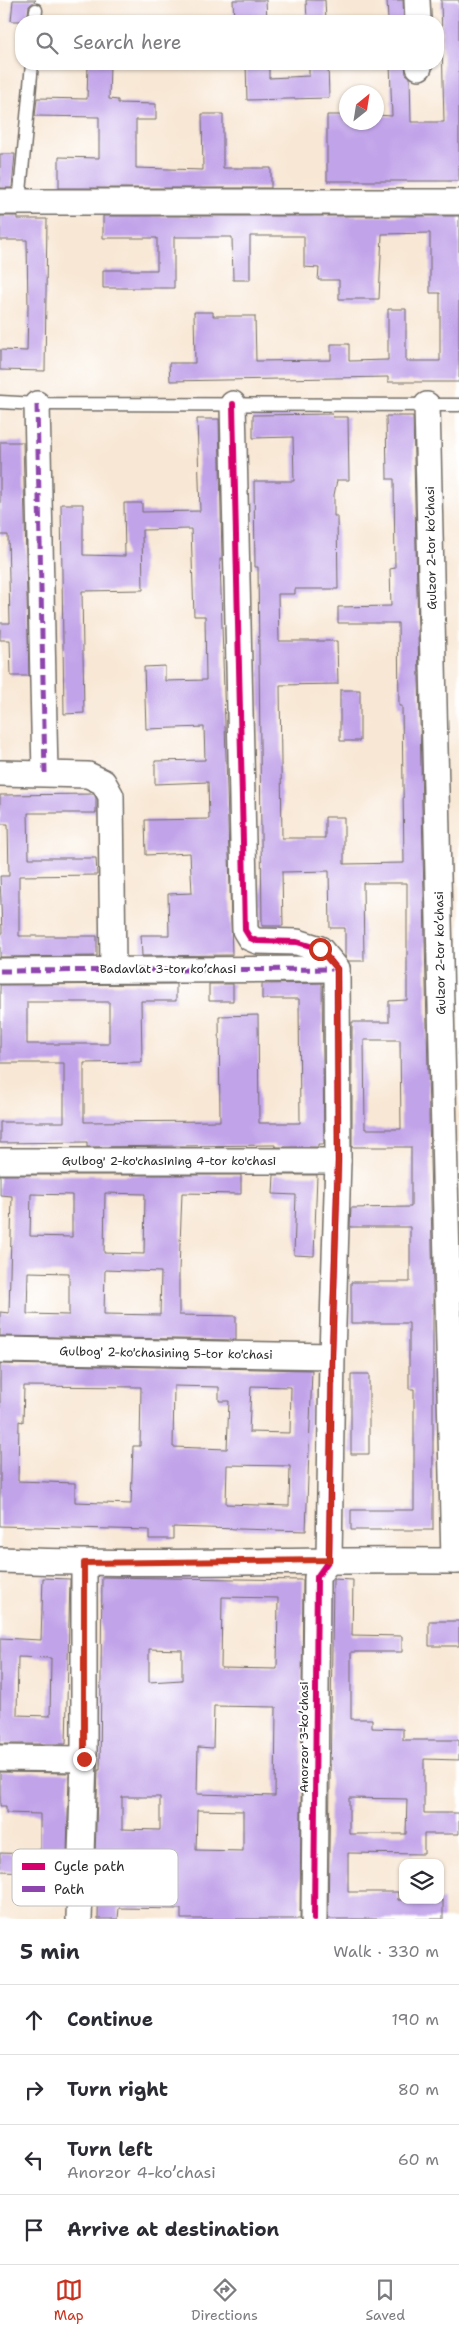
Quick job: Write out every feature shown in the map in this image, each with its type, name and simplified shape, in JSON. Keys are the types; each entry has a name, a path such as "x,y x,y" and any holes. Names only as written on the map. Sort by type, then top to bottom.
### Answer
{"street":[{"path":"418,0 418,15"},
{"path":"9,202 459,202"},
{"path":"37,404 45,773"},
{"path":"233,404 245,930 250,938 257,941 297,942 320,949 337,969 338,1161 332,1356 329,1560"},
{"name":"Gulzor 2-tor koʼchasi","path":"427,405 456,1561"},
{"path":"0,773 88,775 104,782 111,796 112,969"},
{"name":"Badavlat 3-tor koʼchasi","path":"0,971 337,969"},
{"name":"Gulbog' 2-ko'chasining 4-tor ko'chasi","path":"0,1161 338,1161"},
{"name":"Gulbog' 2-ko'chasining 5-tor ko'chasi","path":"0,1350 332,1356"},
{"path":"0,1560 84,1563 329,1560 456,1561"},
{"name":"Аnorzor 3-koʼchasi","path":"314,1919 317,1577 329,1560"},
{"path":"81,1849 84,1759 84,1563"},
{"path":"0,1758 84,1759"},
{"path":"79,1906 79,1919"}],"lane":[{"path":"9,202 31,70"},
{"path":"0,402 37,404 459,405"}],"building":[{"path":"13,0 36,0 29,6 28,15 15,15 15,21 11,21"},
{"path":"233,0 266,0 267,15 234,15"},
{"path":"306,0 325,0 326,15 307,15"},
{"path":"387,0 403,0 404,15 388,15"},
{"path":"441,0 459,0 459,181 327,181 327,115 339,115 339,130 384,130 384,116 392,116 390,70 406,70 406,74 410,77 411,122 444,122 444,15 441,15"},
{"path":"88,70 110,70 109,99 118,100 118,103 156,104 156,120 136,120 136,168 203,170 202,114 223,114 223,168 271,168 271,188 59,188 59,157 99,158 99,117 35,116 37,98 87,99"},
{"path":"246,70 269,70 269,78 309,76 309,70 328,70 329,98 247,100"},
{"path":"0,154 15,154 12,188 0,188"},
{"path":"0,216 18,216 18,219 47,219 45,371 0,370 0,350 27,351 28,309 27,240 0,240"},
{"path":"103,216 459,216 459,382 388,382 388,377 170,381 169,363 195,363 194,312 213,312 213,316 255,316 256,361 331,360 331,344 349,344 349,361 388,360 388,309 406,309 406,361 440,361 440,293 430,293 430,233 382,234 379,299 339,299 339,280 318,280 319,268 304,267 304,236 250,236 250,280 233,280 232,237 174,237 174,288 103,288 103,270 157,270 157,238 103,238"},
{"path":"332,414 333,417 348,417 349,480 337,480 334,495 334,516 337,516 338,589 295,589 295,594 278,594 279,641 337,641 338,684 280,685 282,838 325,838 325,817 344,817 344,864 404,863 402,706 399,706 398,623 338,623 338,607 391,606 390,569 395,568 394,479 387,479 386,416 413,416 433,1289 433,1530 351,1530 351,1510 414,1510 414,1389 409,1389 409,1323 351,1323 351,1282 410,1282 410,1227 350,1227 351,1208 411,1207 411,1147 352,1147 352,1022 389,1022 389,1001 407,1000 407,883 363,883 364,961 348,961 345,956 345,928 330,928 329,871 282,872 283,926 262,926 258,567 255,567 254,481 294,481 293,437 253,438 253,415","holes":["364,1040 400,1040 401,1129 365,1129"]},
{"path":"197,419 219,419 222,559 220,559 232,955 142,956 141,935 169,935 168,894 192,893 190,853 146,855 145,820 209,819 208,782 155,784 155,761 205,760 204,727 146,729 144,667 165,666 165,681 206,680 205,616 194,616 191,529 142,530 143,590 82,591 84,713 64,714 61,504 83,504 83,555 125,556 124,503 142,503 142,512 200,511"},
{"path":"0,442 23,442 29,676 11,676 10,640 0,640 0,623 10,623 8,535 0,535"},
{"path":"340,690 360,690 360,741 340,741"},
{"path":"94,794 96,798 96,813 28,813 29,858 96,858 97,875 19,876 19,936 97,936 97,956 0,957 0,934 2,934 0,876 9,876 8,824 0,824 0,795"},
{"path":"322,983 324,1144 318,1144 318,1147 275,1147 275,1145 87,1147 87,1142 0,1143 0,1122 64,1122 64,1063 0,1063 0,985 176,984 176,1001 141,1001 142,1062 84,1063 84,1122 220,1121 219,1016 258,1015 259,1123 300,1123 299,999 262,999 262,984","holes":["27,1002 109,1002 109,1044 27,1044"]},
{"path":"209,984 233,984 233,1001 209,1001"},
{"path":"0,1175 241,1175 241,1194 182,1193 179,1270 179,1315 236,1316 236,1340 0,1336 0,1312 9,1313 12,1196 0,1195","holes":["105,1193 145,1194 144,1254 104,1253","31,1194 72,1195 72,1237 30,1236","105,1270 161,1272 160,1315 104,1314","28,1272 69,1273 69,1315 27,1314"]},
{"path":"274,1175 317,1175 314,1256 294,1255 296,1195 273,1194"},
{"path":"0,1364 312,1370 306,1531 173,1527 173,1539 149,1539 149,1530 0,1526","holes":["24,1386 141,1387 140,1446 133,1446 131,1504 75,1502 75,1483 18,1481 19,1421 23,1422","174,1386 219,1387 219,1401 229,1401 227,1449 173,1447","251,1386 291,1387 290,1433 249,1432","227,1465 290,1466 289,1506 226,1504"]},
{"path":"351,1374 369,1374 369,1454 351,1454"},
{"path":"102,1577 303,1580 300,1919 181,1919 181,1909 119,1908 118,1919 98,1919 98,1906 178,1906 178,1849 95,1849 98,1770 100,1770","holes":["222,1597 278,1598 277,1669 221,1668","149,1649 182,1650 182,1680 149,1682","214,1706 276,1707 275,1796 197,1794 198,1747 213,1748","122,1797 160,1797 160,1830 122,1829","197,1810 243,1811 243,1851 196,1850"]},
{"path":"43,1578 70,1579 66,1744 0,1744 0,1638 41,1640","holes":["18,1657 51,1658 50,1716 17,1715"]},
{"path":"333,1579 353,1580 352,1635 402,1636 402,1652 351,1652 351,1719 372,1719 372,1728 403,1729 403,1740 459,1740 459,1760 424,1759 424,1813 459,1813 459,1834 424,1834 424,1854 348,1853 348,1892 398,1892 399,1904 443,1904 443,1919 328,1919","holes":["349,1798 407,1799 406,1834 349,1834"]},
{"path":"429,1621 459,1621 459,1646 429,1646"},
{"path":"0,1772 69,1773 67,1849 40,1849 40,1814 6,1813 6,1806 0,1806"},
{"path":"0,1853 12,1853 12,1871 0,1871"}],"marked path":[{"path":"37,404 45,773"},
{"path":"0,971 337,969 337,971"}],"cycle path":[{"path":"233,404 245,930 250,938 257,941 297,942 320,949 337,969 338,1161 332,1356 329,1560 317,1577 314,1919"}],"route":[{"path":"84,1759 84,1563 329,1560 332,1356 338,1161 337,969 320,949"}]}
